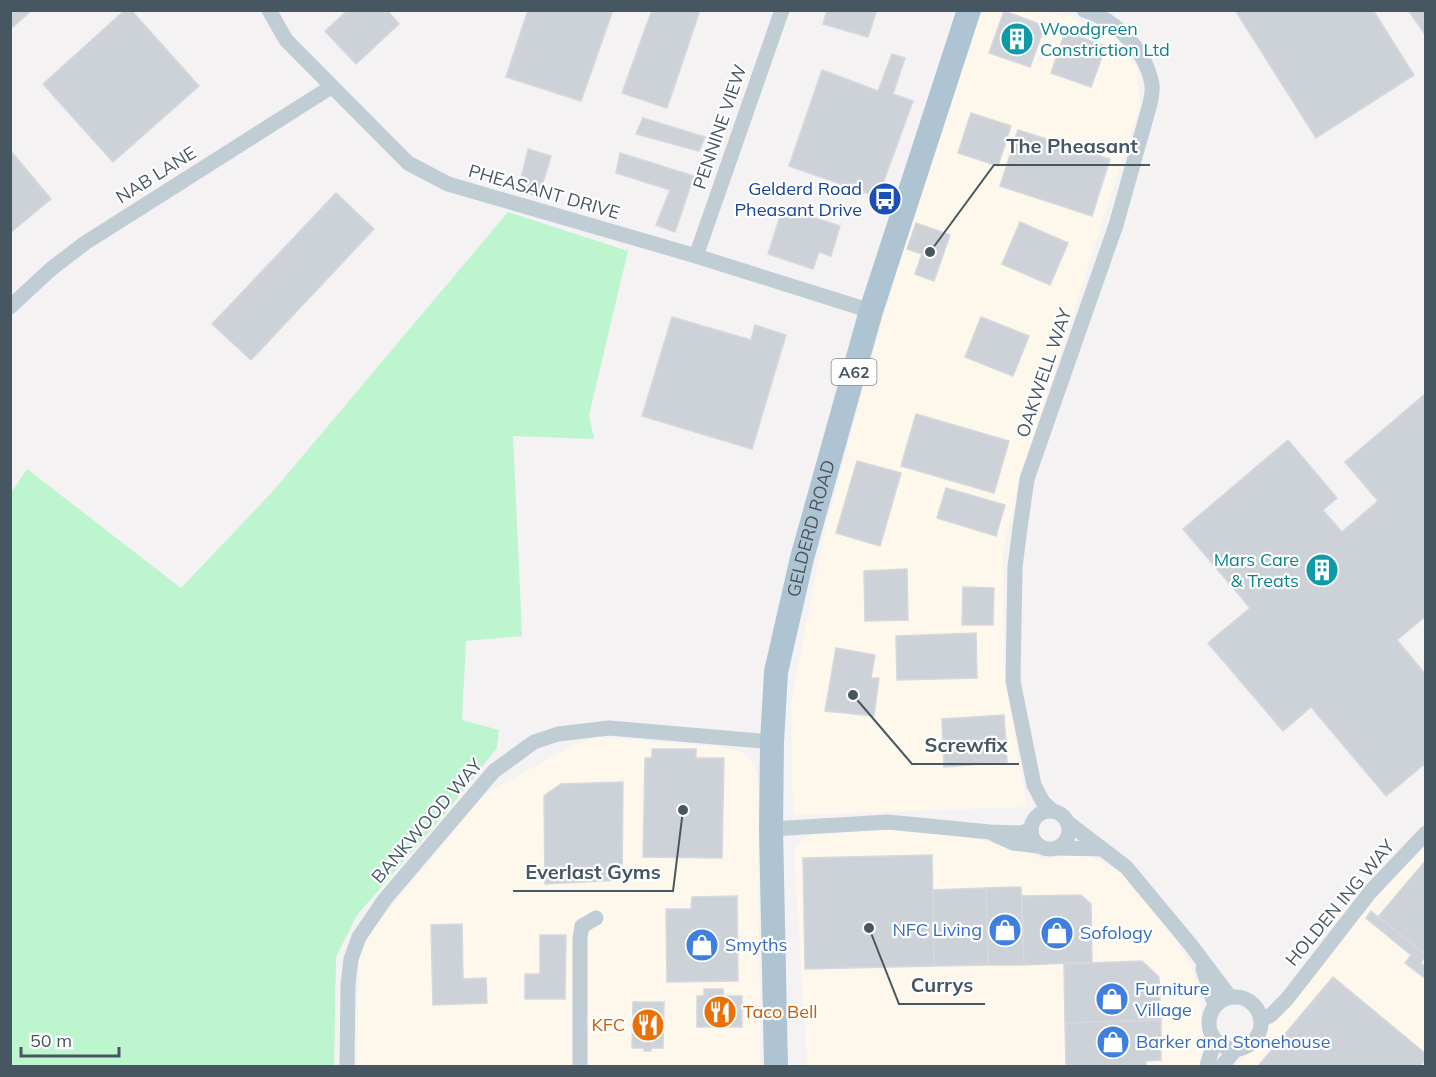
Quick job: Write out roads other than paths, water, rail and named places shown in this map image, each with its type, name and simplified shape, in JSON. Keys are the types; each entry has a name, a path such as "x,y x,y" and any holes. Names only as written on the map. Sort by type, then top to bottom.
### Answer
{"main road":[{"name":"GELDERD ROAD","path":"776,1066 771,829 776,672 797,580 871,311 969,10"}],"street":[{"name":"PHEASANT DRIVE","path":"268,10 286,40 330,87 408,163 448,184 696,256 871,311"},
{"name":"PENNINE VIEW","path":"696,256 782,10"},
{"name":"OAKWELL WAY","path":"1053,811 1042,802 1034,785 1013,681 1015,567 1027,479 1116,225 1153,87 1144,60 1127,38 1101,16 1084,10"},
{"name":"NAB LANE","path":"10,307 51,269 85,243 330,87"},
{"name":"BANKWOOD WAY","path":"347,1066 348,984 351,959 359,937 386,899 494,771 534,742 558,734 609,728 772,742"},
{"name":"OAKWELL WAY","path":"1032,825 1031,799 1034,785"},
{"path":"771,829 888,822 1020,833 1032,825 1042,813 1053,811 1064,817 1067,822 1126,867 1190,944 1230,997"},
{"path":"1057,848 1068,834 1067,822"},
{"path":"1032,825 1032,836 1039,846"},
{"path":"990,832 1013,843 1051,849 1102,849"},
{"name":"HOLDEN ING WAY","path":"1222,1066 1236,1049 1244,1047 1257,1036 1261,1020 1271,1015 1287,999 1371,891 1425,832"},
{"path":"580,1066 580,938 582,926 596,918"},
{"path":"1201,961 1215,1006"},
{"path":"1207,1066 1215,1040 1209,1023 1210,1014 1222,1000 1239,997 1262,1005 1287,999"},
{"path":"1254,1004 1261,1020"},
{"path":"1215,1040 1228,1048 1236,1049"}],"place":[{"name":"Woodgreen Constriction Ltd","path":"1017,39"},
{"name":"Gelderd Road Pheasant Drive","path":"885,199"},
{"name":"The Pheasant","path":"930,252"},
{"name":"Mars Care & Treats","path":"1322,570"},
{"name":"Screwfix","path":"853,695"},
{"name":"Everlast Gyms","path":"683,810"},
{"name":"Currys","path":"869,928"},
{"name":"NFC Living","path":"1005,930"},
{"name":"Sofology","path":"1057,933"},
{"name":"Smyths","path":"702,945"},
{"name":"Furniture Village","path":"1112,999"},
{"name":"Taco Bell","path":"720,1012"},
{"name":"KFC","path":"648,1025"},
{"name":"Barker and Stonehouse","path":"1113,1042"}]}
